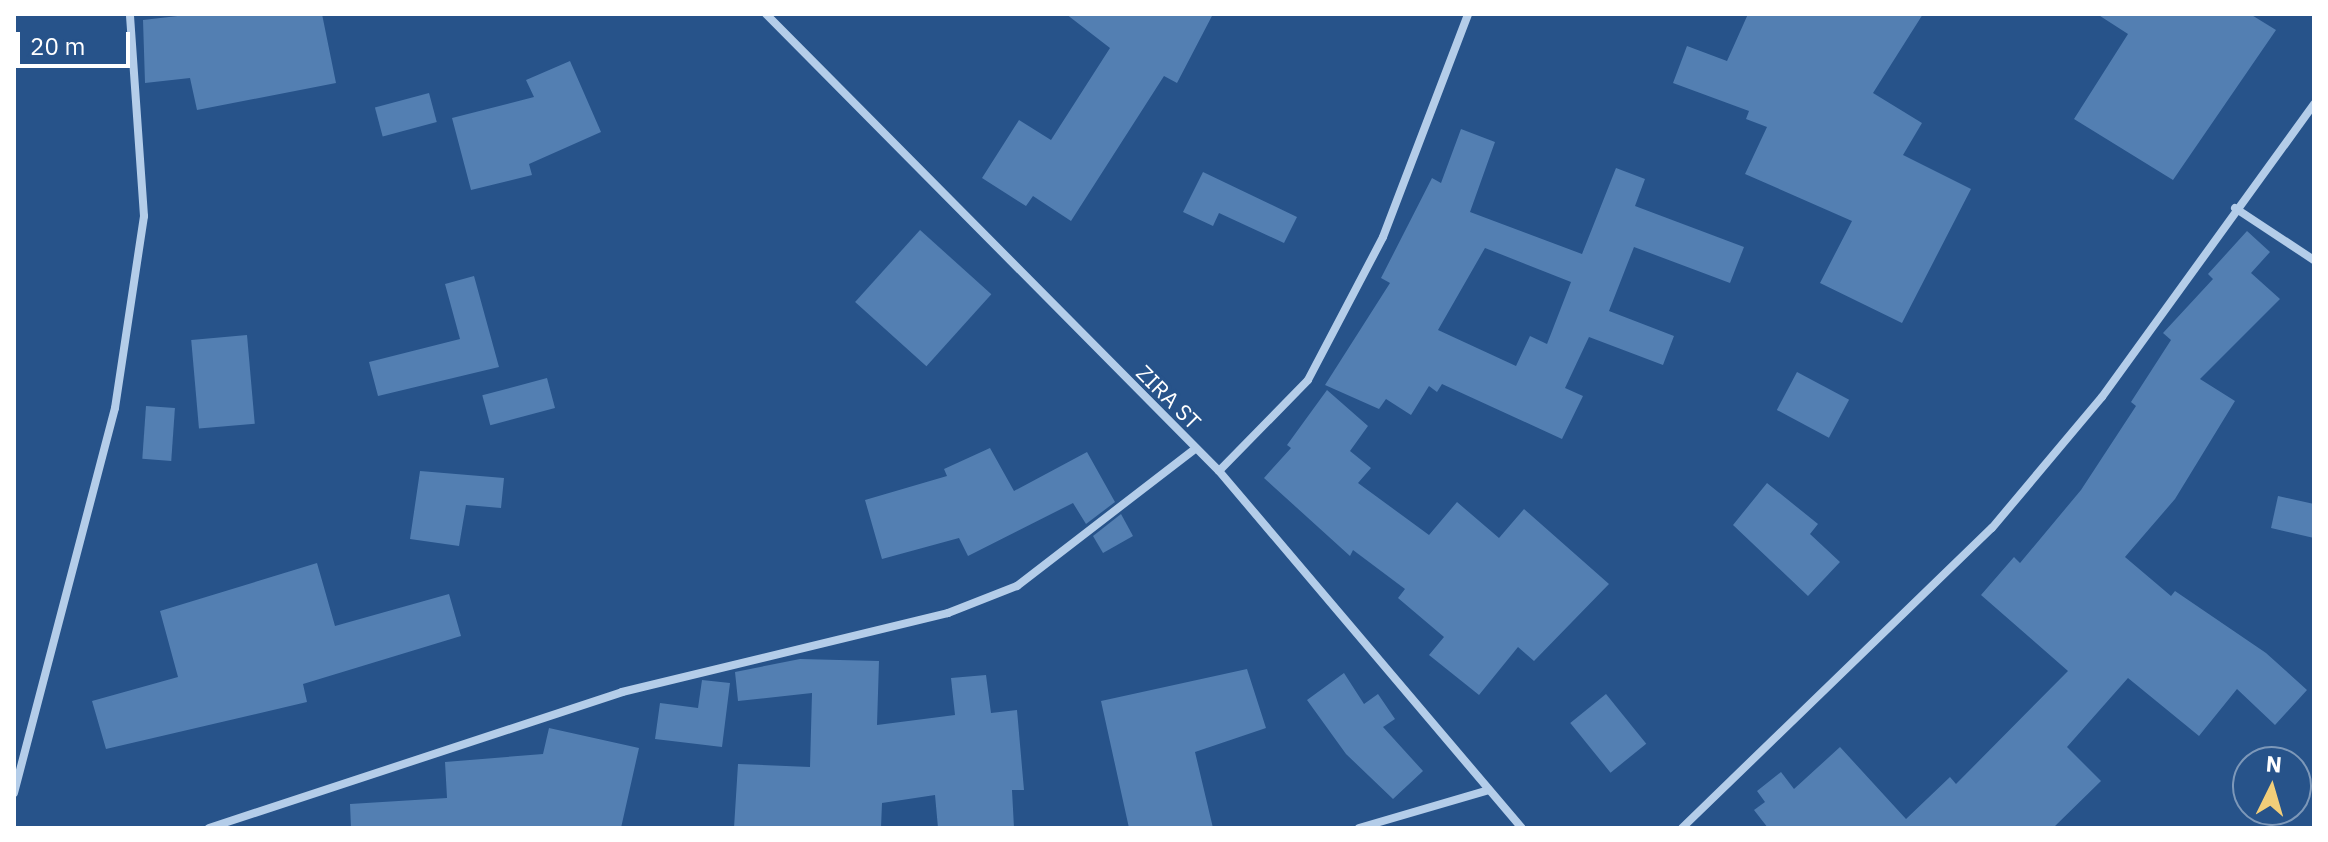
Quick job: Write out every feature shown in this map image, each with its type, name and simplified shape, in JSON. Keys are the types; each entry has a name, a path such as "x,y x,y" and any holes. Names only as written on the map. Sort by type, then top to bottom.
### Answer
{"street":[{"path":"14,793 115,408 144,216 130,14"},
{"name":"ZIRA ST","path":"766,14 1219,471 1522,828"},
{"path":"1219,471 1308,380 1383,237 1468,14"},
{"path":"1682,828 1992,528 2102,397 2235,208 2314,104"},
{"path":"2235,208 2314,260"},
{"path":"209,828 622,692 948,613 1017,586 1195,449"},
{"path":"1359,828 1489,790"}],"building":[{"path":"195,14 322,14 336,83 197,110 190,78 145,83 143,20"},
{"path":"1066,14 1213,14 1177,83 1164,76 1071,221 1033,196 1026,206 982,178 1019,120 1051,140 1110,48"},
{"path":"1748,14 1923,14 1873,93 1922,123 1903,155 1971,189 1902,323 1820,283 1852,221 1745,174 1767,127 1746,119 1749,111 1673,83 1687,46 1727,61"},
{"path":"2097,14 2250,14 2276,30 2173,180 2074,119 2128,34"},
{"path":"570,61 601,132 529,164 532,175 471,190 452,118 534,97 526,80"},
{"path":"429,93 437,122 383,136 375,107"},
{"path":"1461,129 1495,142 1470,212 1582,254 1616,168 1645,179 1635,206 1744,247 1730,283 1634,247 1609,311 1674,336 1663,365 1589,337 1565,388 1583,396 1562,439 1442,384 1437,392 1429,386 1411,415 1386,399 1379,409 1325,385 1390,283 1381,278 1432,178 1441,183","holes":["1485,248 1571,282 1547,344 1530,336 1516,366 1438,330"]},
{"path":"1203,172 1297,217 1284,243 1219,213 1213,226 1183,212"},
{"path":"920,230 991,294 926,366 855,302"},
{"path":"2247,231 2270,252 2251,273 2280,299 2200,379 2235,401 2175,499 2125,557 2171,596 2175,591 2266,653 2307,690 2275,725 2237,689 2199,736 2128,678 2067,747 2101,781 2053,828 1768,828 1754,810 1765,802 1757,791 1781,772 1794,789 1840,747 1906,819 1950,777 1956,784 2068,671 1981,595 2014,557 2020,563 2081,490 2136,406 2131,402 2171,340 2163,333 2213,279 2208,274"},
{"path":"474,276 499,367 378,396 369,362 460,339 445,284"},
{"path":"247,335 255,424 199,429 191,340"},
{"path":"1797,372 1849,400 1829,438 1777,410"},
{"path":"547,378 555,408 490,425 482,395"},
{"path":"1327,390 1368,426 1350,451 1371,468 1358,483 1429,535 1457,502 1499,538 1524,509 1609,584 1534,661 1518,647 1479,695 1429,655 1444,637 1398,598 1405,589 1353,550 1350,556 1264,478 1291,448 1287,445"},
{"path":"146,406 175,408 171,461 142,459"},
{"path":"990,448 1014,491 1087,452 1115,502 1086,524 1073,503 968,556 959,538 882,559 865,500 947,476 944,469"},
{"path":"420,471 504,478 501,508 466,505 459,546 410,539"},
{"path":"1767,483 1818,524 1810,534 1840,562 1808,596 1733,525"},
{"path":"2278,496 2314,504 2314,538 2271,528"},
{"path":"1121,514 1133,536 1103,553 1093,536"},
{"path":"317,563 335,626 449,594 461,636 303,684 307,702 106,749 92,701 178,677 160,611"},
{"path":"800,659 879,661 877,725 955,715 951,678 986,675 991,713 1017,710 1024,790 1012,790 1014,828 938,828 935,795 882,803 881,828 734,828 738,764 810,767 812,693 738,701 735,672"},
{"path":"1247,669 1266,728 1195,752 1213,828 1129,828 1101,701"},
{"path":"1344,673 1364,704 1378,694 1395,719 1383,727 1423,771 1393,799 1346,754 1307,700"},
{"path":"702,680 730,683 722,747 655,739 660,703 698,708"},
{"path":"1606,694 1646,744 1611,773 1570,723"},
{"path":"549,728 639,748 621,828 351,828 350,804 447,798 445,762 543,754"}]}
